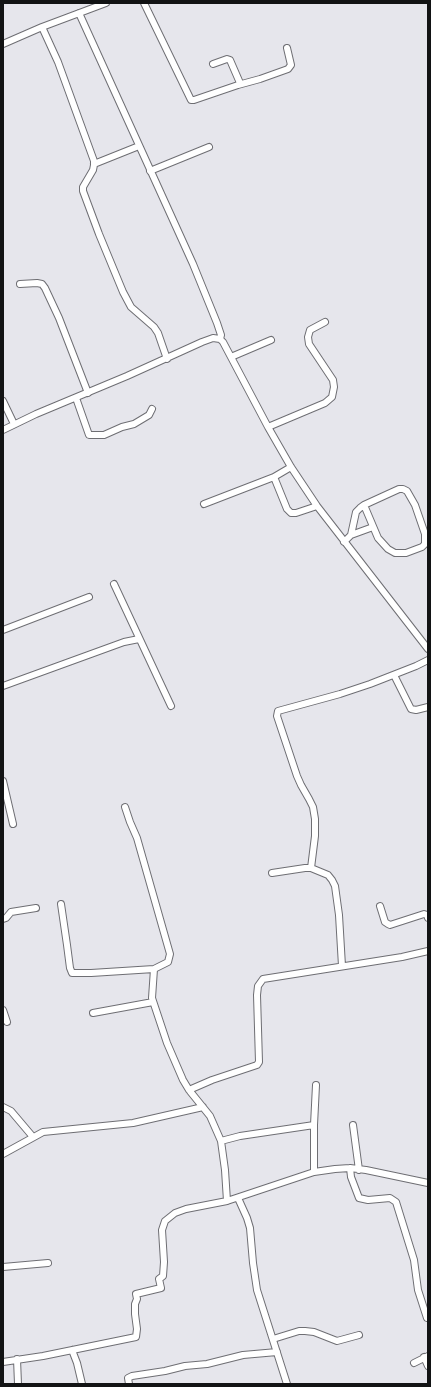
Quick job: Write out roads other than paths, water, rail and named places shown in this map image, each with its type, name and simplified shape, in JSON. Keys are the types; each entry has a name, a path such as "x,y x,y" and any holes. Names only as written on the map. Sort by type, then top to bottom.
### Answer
{"street":[{"path":"3,44 42,27 106,3"},
{"path":"144,3 191,100 288,69 291,66 291,63 287,48"},
{"path":"79,13 195,270 217,323 221,335 220,339 268,427 291,467 317,506 428,649"},
{"path":"42,27 58,62 94,164 83,187 99,234 123,292 131,307 154,326 167,359"},
{"path":"213,64 227,59 230,60 240,81 238,85"},
{"path":"94,164 139,146"},
{"path":"150,171 209,147"},
{"path":"20,284 37,283 42,284 45,288 59,318 88,393"},
{"path":"268,427 326,403 332,397 334,387 333,380 309,344 308,337 310,330 325,322"},
{"path":"3,430 210,339 220,339"},
{"path":"231,357 271,340"},
{"path":"76,398 89,436 104,435 122,427 134,424 149,414 152,409"},
{"path":"3,401 14,424"},
{"path":"204,504 274,477 291,467"},
{"path":"274,477 287,509 291,513 300,512 317,506"},
{"path":"351,535 356,512 364,505 399,489 407,491 415,505 423,525 426,539 425,544 422,547 406,553 395,552 388,549 382,544 364,505"},
{"path":"344,542 351,535 373,527"},
{"path":"114,584 171,706"},
{"path":"3,630 89,597"},
{"path":"3,686 124,642 139,639"},
{"path":"311,868 315,836 315,819 313,808 310,799 300,785 278,716 278,711 340,694 394,675 428,660"},
{"path":"394,675 411,709 416,710 428,708"},
{"path":"3,781 13,824"},
{"path":"61,904 68,944 70,968 72,972 91,973 154,969 168,962 170,954 137,838 125,807"},
{"path":"272,873 311,868 328,875 332,880 335,886 342,966"},
{"path":"380,906 385,922 390,925 424,914 426,914 428,918"},
{"path":"3,919 6,918 11,912 36,908"},
{"path":"189,1090 254,1067 258,1064 257,995 258,986 261,981 293,974 402,957 428,951"},
{"path":"154,969 152,993 153,1002 173,1060 189,1090 214,1123 221,1141 227,1201"},
{"path":"93,1013 153,1002"},
{"path":"3,1010 7,1022"},
{"path":"314,1172 316,1085"},
{"path":"3,1107 11,1111 33,1137"},
{"path":"3,1154 33,1137 47,1132 134,1123 203,1107"},
{"path":"221,1141 248,1135 314,1125"},
{"path":"353,1125 359,1170"},
{"path":"350,1168 351,1177 359,1198 362,1200 390,1198 396,1202 408,1235 414,1260 418,1290 427,1318"},
{"path":"3,1361 72,1350 136,1336 136,1294 160,1288 159,1279 163,1276 164,1262 162,1230 165,1221 175,1213 186,1209 238,1198 314,1172 335,1169 350,1168 428,1183"},
{"path":"238,1198 248,1218 257,1290 287,1384"},
{"path":"3,1267 48,1263"},
{"path":"273,1339 305,1330 337,1341 358,1335"},
{"path":"72,1350 82,1384"},
{"path":"129,1384 128,1378 132,1376 165,1371 185,1366 207,1364 243,1355 277,1352"},
{"path":"414,1363 426,1357 428,1366"},
{"path":"17,1359 18,1384"}]}
